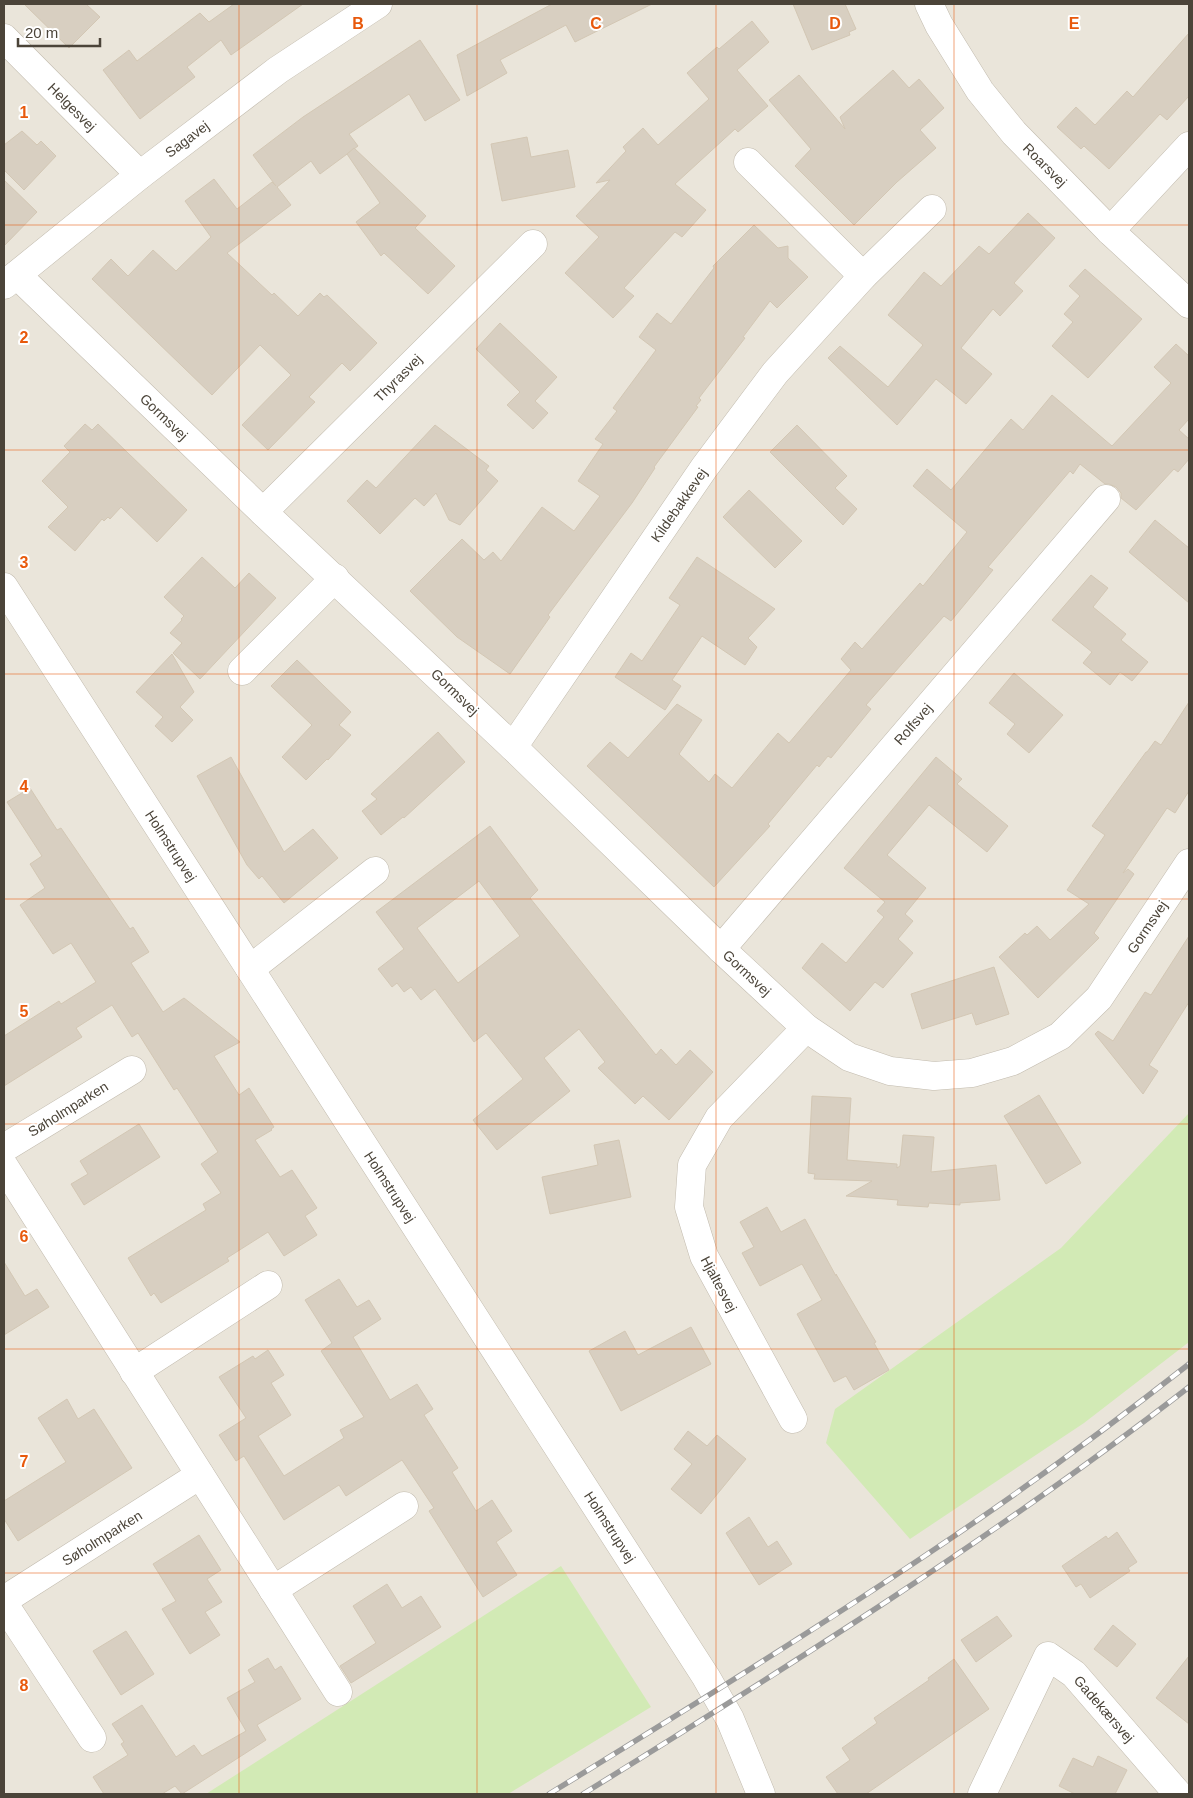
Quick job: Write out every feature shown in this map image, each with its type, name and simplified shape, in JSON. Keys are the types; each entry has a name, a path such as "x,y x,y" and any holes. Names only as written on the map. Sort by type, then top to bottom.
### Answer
{"street":[{"name":"Sagavej","path":"10,280 140,175 278,70 378,4"},
{"name":"Roarsvej","path":"929,4 939,25 980,91 1014,133 1110,231 1189,304"},
{"name":"Helgesvej","path":"4,38 140,175"},
{"path":"1110,231 1189,146"},
{"path":"748,162 863,276"},
{"name":"Kildebakkevej","path":"513,747 704,468 775,373 863,276 932,209"},
{"name":"Thyrasvej","path":"263,512 533,244"},
{"name":"Gormsvej","path":"10,280 335,578 806,1028 849,1057 890,1071 934,1076 972,1073 1013,1061 1060,1036 1100,998 1189,863"},
{"name":"Rolfsvej","path":"721,948 1106,499"},
{"path":"242,671 335,578"},
{"name":"Holmstrupvej","path":"4,587 706,1677 730,1719 761,1794"},
{"path":"250,969 375,871"},
{"name":"Hjaltesvej","path":"792,1419 704,1256 689,1207 692,1165 719,1118 806,1028"},
{"name":"Søholmparken","path":"4,1148 132,1070"},
{"path":"4,1166 12,1197 134,1372 338,1692"},
{"path":"134,1372 268,1285"},
{"name":"Søholmparken","path":"92,1738 4,1602 200,1475"},
{"path":"273,1590 404,1506"},
{"name":"Gadekærsvej","path":"982,1794 1048,1656 1074,1674 1178,1794"}],"shaded area":[{"path":"4,4 1189,4 1189,1794 4,1794"}],"green space":[{"path":"1189,1113 1189,1342 1084,1423 910,1539 826,1443 835,1409 1061,1248"},
{"path":"561,1566 651,1707 508,1794 206,1794"}],"building":[{"path":"24,4 86,4 100,17 69,48"},
{"path":"234,4 303,4 231,55 221,40 187,67 195,77 140,119 103,70 129,50 137,61 200,13 209,22"},
{"path":"552,4 652,4 575,42 566,25 500,60 507,73 467,96 457,55"},
{"path":"793,4 845,4 856,29 849,32 850,35 812,50"},
{"path":"752,21 769,42 737,70 768,106 738,132 735,129 675,184 706,210 682,237 675,232 624,288 634,296 613,318 565,273 599,237 576,216 610,180 596,183 626,151 623,147 643,128 658,145 709,99 687,73 717,47 719,49"},
{"path":"1189,33 1189,96 1167,120 1160,114 1109,169 1084,146 1081,149 1057,127 1076,107 1095,125 1127,91 1133,97"},
{"path":"420,40 460,100 425,121 409,94 349,134 358,146 320,174 311,161 277,187 291,205 227,253 272,295 274,293 298,316 320,293 324,297 327,295 377,343 350,371 342,363 309,397 315,402 268,450 242,425 291,375 260,345 212,395 92,279 111,259 128,276 153,250 176,271 211,237 185,201 214,179 237,209 272,182 276,186 253,155 303,117"},
{"path":"893,70 909,88 919,79 944,108 920,130 936,148 897,182 854,225 795,166 811,149 769,100 799,75 845,129 840,117"},
{"path":"22,131 37,145 41,141 56,156 24,190 4,170 4,145"},
{"path":"527,137 531,157 568,150 575,187 502,201 491,144"},
{"path":"354,148 426,216 415,228 455,266 428,294 384,253 381,256 356,222 380,203 347,154"},
{"path":"4,180 37,212 4,246"},
{"path":"1028,213 1055,238 1014,283 1023,291 1000,316 993,309 961,348 992,374 966,404 936,379 897,425 828,358 840,346 888,387 923,345 888,315 924,272 941,286 979,246 989,254"},
{"path":"754,225 778,248 788,246 788,258 808,277 777,308 770,301 743,337 745,338 699,398 701,400 696,406 698,407 654,467 632,503 548,615 550,617 510,674 457,637 410,591 462,539 484,560 493,552 501,561 542,507 574,531 600,496 578,481 603,444 595,439 617,411 613,408 656,350 639,337 657,313 671,324 714,268 713,266"},
{"path":"1085,269 1142,319 1088,378 1052,346 1073,322 1064,314 1080,296 1069,286"},
{"path":"500,323 557,377 535,401 548,413 533,429 507,405 520,392 476,349"},
{"path":"1176,344 1189,356 1189,419 1179,430 1189,439 1189,459 1178,472 1174,469 1136,510 1121,498 1121,493 1116,487 1105,484 1080,464 1073,474 1070,471 988,567 993,570 951,621 944,616 866,705 871,709 831,758 828,756 819,767 817,765 768,824 770,826 714,887 587,766 610,742 628,758 677,704 702,720 679,754 709,782 715,774 732,788 778,733 789,743 851,670 841,659 855,642 862,649 920,583 923,586 967,532 913,486 927,469 951,490 1011,419 1023,430 1052,395 1112,446 1171,383 1154,367"},
{"path":"85,424 92,430 98,424 187,510 157,542 121,507 110,519 108,517 104,521 102,519 75,551 48,527 68,507 42,481 70,452 64,446"},
{"path":"435,425 489,466 486,470 498,481 460,525 449,520 436,493 424,506 415,498 380,534 347,501 367,480 376,488"},
{"path":"797,425 847,476 835,488 857,509 843,525 770,452"},
{"path":"749,490 802,541 775,568 723,517"},
{"path":"1155,520 1189,548 1189,603 1129,552"},
{"path":"202,557 235,588 249,573 276,598 200,679 173,653 182,643 170,633 184,616 164,597"},
{"path":"697,557 775,609 748,638 757,647 745,665 702,636 672,680 681,686 665,710 615,677 631,653 642,661 680,605 669,598"},
{"path":"1091,575 1108,588 1093,607 1126,634 1121,640 1148,662 1132,681 1120,672 1110,685 1083,663 1092,652 1052,620"},
{"path":"172,654 194,692 180,707 193,720 172,742 155,726 163,717 136,692"},
{"path":"297,660 351,712 339,725 351,735 306,780 282,757 312,725 271,686"},
{"path":"1014,673 1063,715 1029,753 1007,734 1015,724 989,703"},
{"path":"1189,702 1189,791 1175,813 1167,808 1123,873 1128,869 1134,874 1094,933 1099,938 1038,998 999,957 1025,933 1027,935 1037,926 1050,940 1089,904 1067,890 1105,835 1092,826 1155,741 1161,745"},
{"path":"438,732 465,762 404,818 381,835 362,811 377,799 371,794"},
{"path":"231,757 284,852 313,829 338,858 284,903 262,876 259,879 247,865 197,776"},
{"path":"936,757 962,779 957,784 1008,826 987,852 929,805 887,855 926,888 905,914 913,921 898,939 913,953 883,988 875,982 850,1011 802,968 822,943 846,963 884,917 877,911 885,902 844,868"},
{"path":"30,788 57,830 61,828 130,929 133,927 149,952 131,963 163,1012 184,998 240,1042 214,1056 239,1095 249,1088 274,1127 255,1140 280,1177 292,1170 317,1208 305,1216 317,1235 284,1256 268,1232 227,1258 229,1261 161,1303 154,1293 151,1296 128,1258 206,1210 203,1204 221,1193 201,1164 218,1152 177,1088 174,1090 138,1033 132,1037 112,1005 76,1028 82,1037 4,1086 4,1036 59,1001 61,1004 96,982 71,943 53,954 20,905 45,888 30,864 42,856 7,802"},
{"path":"490,826 538,890 530,898 656,1055 661,1049 676,1065 690,1050 713,1072 669,1120 643,1096 635,1104 598,1068 605,1062 579,1029 544,1058 570,1091 497,1150 473,1120 523,1079 486,1033 474,1042 435,989 421,1000 411,987 404,992 397,983 392,987 378,969 404,949 376,912","holes":["479,881 520,936 458,983 417,928"]},
{"path":"1189,936 1189,1002 1149,1065 1158,1071 1143,1094 1095,1034 1098,1031 1113,1041 1145,992 1151,995"},
{"path":"994,967 1009,1014 976,1025 972,1013 922,1029 911,994"},
{"path":"1039,1095 1081,1163 1046,1184 1004,1116"},
{"path":"812,1096 851,1098 847,1160 897,1164 897,1168 900,1166 903,1135 934,1137 931,1172 996,1165 1000,1200 960,1203 960,1205 929,1203 928,1207 897,1205 898,1200 846,1196 872,1181 814,1179 815,1174 808,1173"},
{"path":"139,1124 160,1157 84,1205 71,1184 88,1174 80,1161"},
{"path":"619,1140 631,1197 550,1214 542,1177 598,1165 594,1145"},
{"path":"767,1207 781,1232 805,1219 836,1276 836,1274 876,1342 874,1343 889,1370 854,1390 846,1376 834,1382 797,1314 822,1300 802,1264 760,1286 742,1253 754,1247 740,1222"},
{"path":"4,1262 25,1296 37,1289 49,1307 4,1335"},
{"path":"339,1279 357,1307 369,1300 381,1319 353,1337 390,1400 417,1384 433,1409 424,1415 458,1468 452,1472 476,1511 492,1500 512,1531 496,1542 517,1575 483,1597 429,1511 434,1508 402,1460 346,1496 339,1485 284,1520 244,1456 236,1461 219,1435 246,1418 219,1377 253,1356 255,1359 268,1350 284,1375 271,1383 291,1415 258,1436 284,1476 344,1438 340,1430 364,1417 321,1351 332,1343 305,1300"},
{"path":"691,1327 711,1364 621,1411 589,1351 625,1331 638,1355"},
{"path":"67,1399 78,1419 94,1409 132,1468 18,1541 4,1519 4,1501 66,1462 38,1418"},
{"path":"688,1431 707,1446 717,1435 746,1459 701,1514 671,1489 692,1464 674,1449"},
{"path":"749,1517 768,1547 777,1541 792,1564 759,1585 726,1533"},
{"path":"1117,1532 1137,1562 1128,1568 1130,1571 1090,1598 1081,1584 1076,1587 1062,1566 1106,1536 1108,1539"},
{"path":"199,1535 221,1570 207,1579 222,1602 205,1612 220,1635 190,1654 162,1609 176,1601 153,1564"},
{"path":"387,1584 402,1608 421,1596 441,1627 351,1683 340,1666 376,1643 353,1606"},
{"path":"997,1616 1012,1636 976,1662 961,1640"},
{"path":"1113,1625 1136,1644 1117,1667 1094,1649"},
{"path":"126,1631 154,1674 121,1695 93,1651"},
{"path":"1189,1656 1189,1724 1156,1698"},
{"path":"268,1658 275,1670 281,1666 301,1699 257,1725 266,1740 182,1794 175,1786 162,1794 104,1794 93,1777 128,1755 121,1744 124,1742 112,1724 142,1705 176,1757 194,1745 202,1756 246,1731 227,1698 255,1682 248,1670"},
{"path":"954,1659 989,1709 866,1794 838,1794 826,1777 850,1760 842,1748 877,1723 874,1718 929,1680 928,1678"},
{"path":"1098,1756 1127,1770 1115,1794 1075,1794 1059,1786 1073,1758 1093,1767"}],"railway":[{"path":"549,1794 646,1735 932,1551 1062,1460 1189,1364"},
{"path":"583,1794 815,1648 967,1548 1116,1442 1189,1387"}]}
